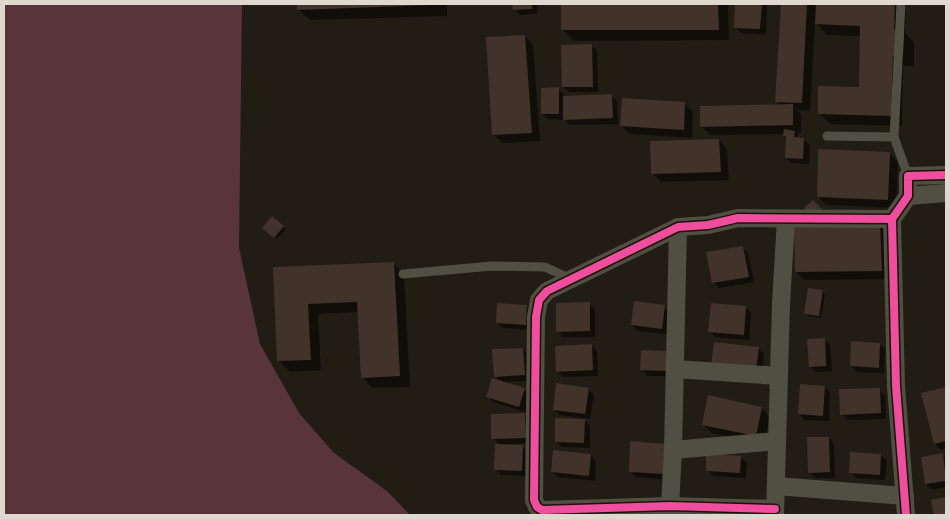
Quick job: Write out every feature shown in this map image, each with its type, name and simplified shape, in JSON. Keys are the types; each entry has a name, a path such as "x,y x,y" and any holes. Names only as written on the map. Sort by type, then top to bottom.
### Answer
{"street":[{"path":"906,515 896,386 892,219 908,196 908,176 946,175"},
{"path":"908,196 946,193"},
{"path":"786,219 775,512 670,506 542,510 534,504 537,308 541,296 547,291 678,227 708,225 738,218 892,219"},
{"path":"670,506 678,227"},
{"path":"675,369 779,376"},
{"path":"673,450 777,441"},
{"path":"776,486 905,496"}],"lane":[{"path":"901,4 894,137 908,176"},
{"path":"827,136 894,137"},
{"path":"403,274 492,266 545,267 571,279"}],"shaded area":[{"path":"4,4 242,4 239,248 260,344 299,413 334,453 387,491 410,515 4,515"}],"building":[{"path":"297,4 431,4 431,5 297,10"},
{"path":"512,4 532,4 532,9 513,10"},
{"path":"561,4 718,4 719,30 561,30"},
{"path":"735,4 762,4 760,29 734,28"},
{"path":"781,4 807,4 802,103 775,102"},
{"path":"816,4 895,4 894,30 904,30 903,56 893,56 891,116 818,114 818,86 859,87 860,26 815,24"},
{"path":"525,35 532,133 492,135 486,37"},
{"path":"592,44 593,87 562,87 561,45"},
{"path":"559,87 559,114 541,114 541,88"},
{"path":"612,94 613,118 563,120 563,96"},
{"path":"622,98 685,102 684,130 620,126"},
{"path":"793,104 793,125 700,127 700,106"},
{"path":"784,129 795,131 794,137 804,138 803,159 785,158 786,136 783,136"},
{"path":"719,139 721,172 651,174 650,141"},
{"path":"818,149 890,152 888,200 817,197"},
{"path":"813,200 822,209 811,217 804,208"},
{"path":"272,216 284,226 274,238 262,228"},
{"path":"880,222 882,271 795,272 794,223"},
{"path":"743,246 749,277 712,283 706,252"},
{"path":"394,262 400,376 361,378 357,302 308,304 311,360 277,361 273,267"},
{"path":"808,288 823,290 819,316 804,314"},
{"path":"634,301 665,305 662,329 631,325"},
{"path":"590,302 590,331 556,332 556,303"},
{"path":"497,303 527,305 526,325 496,323"},
{"path":"711,303 746,306 744,335 708,332"},
{"path":"825,338 826,366 809,367 807,339"},
{"path":"851,341 880,343 879,368 850,366"},
{"path":"714,342 759,347 756,371 711,366"},
{"path":"592,344 593,370 556,372 555,346"},
{"path":"523,348 525,375 494,377 492,349"},
{"path":"641,350 666,351 666,371 640,370"},
{"path":"492,378 525,388 519,407 486,397"},
{"path":"556,383 589,388 585,414 553,410"},
{"path":"800,384 825,386 823,416 798,414"},
{"path":"946,387 946,441 934,444 921,393"},
{"path":"880,388 881,413 840,415 839,389"},
{"path":"708,395 762,407 756,436 702,425"},
{"path":"525,413 526,438 491,439 491,414"},
{"path":"555,418 585,419 584,443 555,442"},
{"path":"807,437 829,437 830,472 808,473"},
{"path":"630,441 666,444 664,474 629,472"},
{"path":"495,444 523,445 522,471 494,470"},
{"path":"553,450 591,454 589,476 551,472"},
{"path":"850,452 881,454 880,475 849,473"},
{"path":"943,453 946,481 925,484 921,457"},
{"path":"706,454 741,456 740,473 706,471"},
{"path":"946,497 946,515 934,515 931,500"}],"cycle path":[{"path":"775,509 670,506 542,510 537,507 534,500 536,317 539,300 547,291 678,227 708,225 738,218 892,219 908,196 908,176 946,175"},
{"path":"892,219 896,386 906,515"}]}
